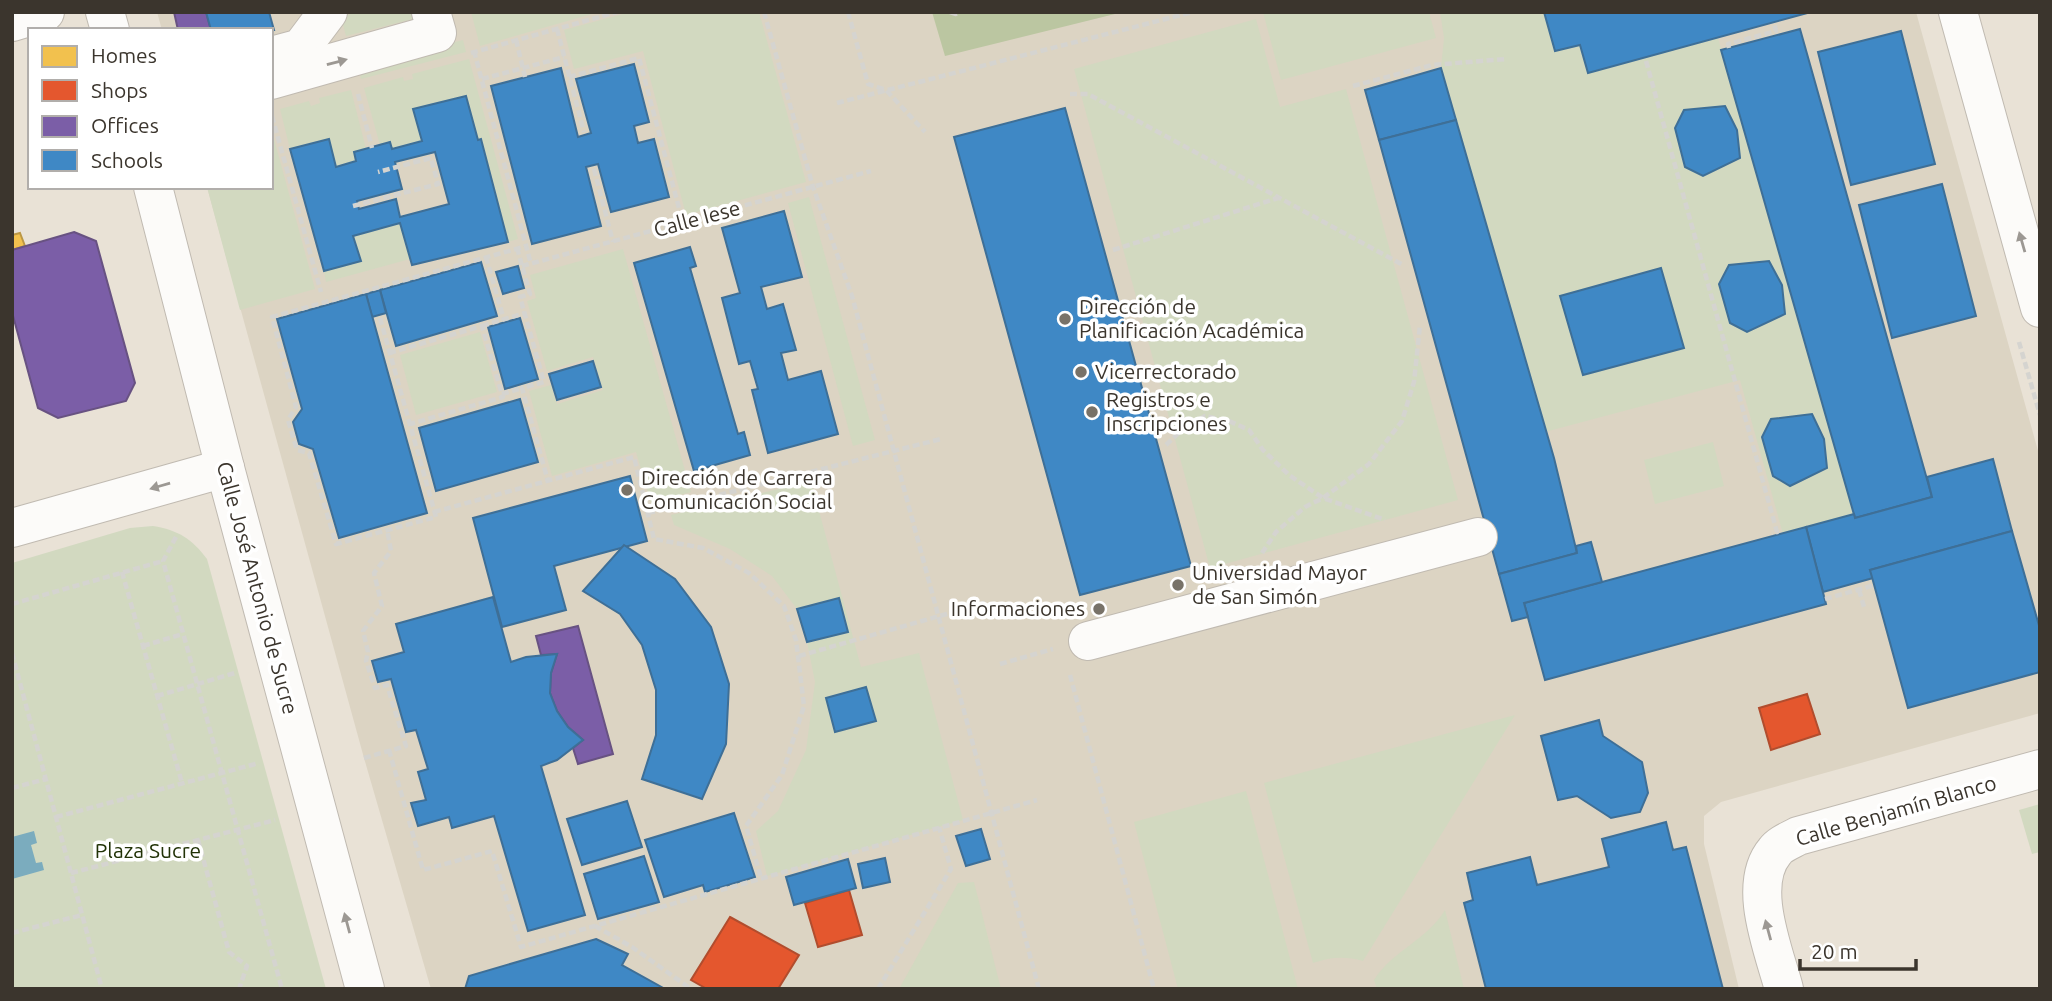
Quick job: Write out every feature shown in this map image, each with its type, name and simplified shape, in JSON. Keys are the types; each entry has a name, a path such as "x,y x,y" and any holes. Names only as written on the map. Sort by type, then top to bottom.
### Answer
{"street":[{"path":"12,22 45,12"},
{"path":"273,55 301,48 328,12"},
{"path":"273,79 437,33 431,12"},
{"path":"1958,12 2040,308"},
{"name":"Calle José Antonio de Sucre","path":"154,189 225,468 365,989"},
{"path":"12,528 225,468"},
{"path":"1078,654 1478,537"},
{"name":"Calle Benjamín Blanco","path":"1784,989 1764,915 1761,891 1764,869 1776,849 1798,836 2040,769"}],"path":[{"path":"474,52 617,12"},
{"path":"764,12 813,187 852,296 1039,989"},
{"path":"848,12 868,84 886,90 925,132"},
{"path":"950,12 956,15 959,12"},
{"path":"837,103 1193,12"},
{"path":"1729,48 1728,44 1776,32 1774,22"},
{"path":"556,29 584,132"},
{"path":"472,40 531,264"},
{"path":"516,40 525,77"},
{"path":"482,79 564,57"},
{"path":"349,58 372,148"},
{"path":"569,77 639,58 683,223"},
{"path":"1353,86 1433,67 1506,59"},
{"path":"1646,61 1777,532 1772,533"},
{"path":"1070,94 1088,93 1403,265"},
{"path":"273,119 321,292"},
{"path":"353,206 438,184 431,158 378,172"},
{"path":"594,169 613,242"},
{"name":"Calle Iese","path":"522,266 871,171"},
{"path":"1113,250 1279,198"},
{"path":"380,317 436,517 336,544 309,453 297,450 288,420 296,407 272,317 527,246"},
{"path":"502,394 544,382 520,297 530,294 517,248"},
{"path":"486,257 504,320"},
{"path":"389,353 525,313"},
{"path":"1261,554 1276,532 1305,507 1323,498 1369,464 1402,421 1414,382 1420,325"},
{"path":"410,424 503,397 482,326"},
{"path":"522,388 548,481"},
{"path":"1166,445 1185,427 1205,416 1229,421 1249,430 1263,450 1289,475 1323,498 1388,521"},
{"path":"648,513 941,439"},
{"path":"435,512 634,457 654,539 703,548 749,573 784,606 796,640 804,706 782,775 746,826 761,878"},
{"path":"364,758 405,746 387,685 375,688 366,661 368,652 363,631 382,606 374,573 391,551 387,530"},
{"path":"176,537 163,561 282,989"},
{"path":"12,604 163,561"},
{"path":"122,572 182,783"},
{"path":"1825,599 1875,585"},
{"path":"1859,590 1865,610"},
{"path":"799,656 985,603"},
{"path":"143,646 183,634"},
{"path":"12,653 102,989"},
{"path":"1000,664 1078,654 1154,989"},
{"path":"157,696 235,673"},
{"path":"389,750 423,870 492,851 521,947 1037,800"},
{"path":"56,817 259,763"},
{"path":"12,788 46,779"},
{"path":"71,873 275,820"},
{"path":"878,989 951,869 940,827"},
{"path":"197,839 229,952 247,966 239,989"},
{"path":"12,933 82,915"},
{"path":"594,926 632,947 691,989"}],"shaded area":[{"name":"Universidad Mayor de San Simón","path":"157,12 1916,12 2040,458 2040,713 1721,802 1704,816 1704,844 1739,989 431,989 364,758 208,189 273,189 273,28 161,28"}],"green space":[{"path":"357,12 411,12 413,19 346,36 341,17"},
{"path":"471,12 599,12 480,46"},
{"path":"630,12 759,12 806,182 686,215 643,51 574,69 564,30"},
{"path":"932,12 1123,12 945,56"},
{"path":"1263,12 1429,12 1436,38 1281,80"},
{"path":"1440,12 1544,12 1554,51 1580,45 1588,72 1718,38 1854,514 1783,534 1740,380 1545,432 1441,68 1444,38"},
{"path":"1256,19 1280,107 1346,89 1458,500 1210,568 1074,69"},
{"path":"463,40 466,52 361,79 358,67"},
{"path":"469,59 518,239 508,242 481,140 478,140 466,96 414,109 422,141 392,149 380,145 364,88 403,77 404,81 413,79 412,74"},
{"path":"351,90 366,149 354,152 356,161 336,167 328,139 290,149 280,109 309,101 311,106 320,103 319,98"},
{"path":"273,135 315,289 240,310 208,189 273,189"},
{"path":"809,197 875,440 853,446 788,203"},
{"path":"400,223 410,259 326,282 324,271 360,261 353,236"},
{"path":"623,249 691,492 651,503 636,452 552,476 529,391 551,385 557,404 603,390 593,357 547,371 527,301 536,298 530,275"},
{"path":"480,332 497,392 416,415 400,355"},
{"path":"1713,442 1724,486 1655,504 1644,460"},
{"path":"811,481 861,667 919,653 963,820 767,876 756,831 778,811 806,750 815,682 807,642 797,609 772,576 730,549 674,525 671,515"},
{"name":"Plaza Sucre","path":"153,526 184,536 207,559 326,989 12,989 12,563 130,528"},
{"path":"1515,715 1363,961 1338,958 1313,963 1264,783"},
{"path":"1246,791 1298,989 1178,989 1134,822"},
{"path":"2040,804 2040,852 2032,854 2019,810"},
{"path":"974,882 1001,989 899,989 958,883"},
{"path":"1445,910 1464,989 1377,989 1374,980 1381,970 1429,930"}],"water":[{"path":"34,831 37,843 31,845 36,863 42,862 44,870 12,879 12,837"}],"building: Homes":[{"path":"20,233 25,246 12,250 12,235"}],"building: Shops":[{"path":"1807,694 1820,734 1771,750 1759,708"},
{"path":"849,890 862,935 818,947 805,903"},
{"path":"730,917 799,955 778,989 707,989 691,980"}],"building: Offices":[{"path":"174,12 206,12 210,28 178,28"},
{"path":"74,232 96,241 135,383 126,401 58,418 38,408 12,312 12,250"},
{"path":"578,626 613,754 578,764 573,748 583,740 568,727 557,711 550,693 551,673 557,654 541,655 536,636"}],"building: Schools":[{"path":"206,12 269,12 274,30 273,28 210,28"},
{"path":"1544,12 1811,12 1588,73 1580,45 1555,51"},
{"path":"1800,29 1932,497 1855,518 1721,50"},
{"path":"1901,31 1935,164 1851,185 1818,52"},
{"path":"634,64 649,122 634,126 638,143 654,139 669,197 611,212 598,164 586,167 601,226 532,244 491,86 561,68 578,137 591,133 576,79"},
{"path":"1441,68 1456,120 1379,140 1365,90"},
{"path":"466,96 478,140 481,139 508,242 412,265 400,223 353,236 361,261 324,271 290,149 329,139 336,167 356,161 354,152 390,142 392,149 422,141 413,109","holes":["435,152 449,204 400,217 396,199 359,209 357,201 402,189 395,162"]},
{"path":"1725,106 1737,130 1740,158 1703,176 1685,167 1675,128 1684,110"},
{"path":"1065,108 1191,566 1080,595 954,137"},
{"path":"1456,120 1554,458 1577,553 1499,574 1379,140"},
{"path":"1942,184 1976,316 1892,338 1859,205"},
{"path":"784,211 802,277 761,287 767,309 783,304 796,350 781,353 788,380 821,371 838,434 768,453 752,390 758,389 750,361 739,364 722,298 740,293 722,228"},
{"path":"690,247 696,266 690,268 738,434 744,432 750,455 694,471 634,263"},
{"path":"1769,261 1782,285 1785,314 1747,332 1730,323 1719,284 1729,265"},
{"path":"481,262 497,316 396,346 380,290"},
{"path":"518,266 524,288 503,294 496,272"},
{"path":"1661,268 1684,348 1583,375 1560,296"},
{"path":"380,290 386,313 372,317 366,294"},
{"path":"366,294 427,513 339,538 313,449 299,444 293,422 302,409 277,319"},
{"path":"520,318 538,379 505,389 488,327"},
{"path":"593,361 601,387 557,400 549,374"},
{"path":"520,399 538,462 436,491 419,428"},
{"path":"1812,414 1824,439 1827,468 1790,486 1773,476 1762,437 1771,419"},
{"path":"1993,459 2012,531 1870,570 1873,578 1823,592 1806,527 1854,514 1855,518 1932,497 1927,477"},
{"path":"630,476 647,541 554,566 566,610 502,627 473,518"},
{"path":"1806,527 1826,604 1545,680 1524,603"},
{"path":"2012,531 2040,629 2040,672 1908,708 1870,570"},
{"path":"1591,542 1602,582 1524,603 1528,617 1512,621 1499,574 1577,553 1576,546"},
{"path":"624,545 675,579 711,627 729,684 726,744 702,799 642,779 656,735 656,690 642,645 620,614 583,591"},
{"path":"493,597 511,662 526,657 557,654 551,673 550,693 557,711 568,727 583,740 557,760 541,766 585,915 528,931 494,816 452,828 449,817 418,826 411,803 426,800 418,772 428,769 416,730 406,732 391,679 378,682 372,661 404,652 396,624"},
{"path":"839,598 848,632 807,642 797,609"},
{"path":"866,687 876,721 835,732 826,698"},
{"path":"1599,720 1603,736 1642,762 1648,793 1640,812 1611,818 1577,796 1558,800 1541,736"},
{"path":"627,801 642,847 582,865 567,819"},
{"path":"734,813 755,877 705,892 703,885 664,897 645,840"},
{"path":"1666,822 1673,850 1686,847 1723,989 1486,989 1464,903 1473,900 1467,873 1530,857 1537,885 1609,867 1602,839"},
{"path":"981,829 990,859 966,866 956,836"},
{"path":"644,856 659,902 598,919 584,874"},
{"path":"885,858 890,882 863,888 858,864"},
{"path":"848,859 856,888 794,905 786,877"},
{"path":"596,939 628,954 622,965 665,989 465,989 469,976"}],"place":[{"name":"Dirección de Planificación Académica","path":"1065,319"},
{"name":"Vicerrectorado","path":"1081,372"},
{"name":"Registros e Inscripciones","path":"1092,412"},
{"name":"Dirección de Carrera Comunicación Social","path":"627,490"},
{"name":"Universidad Mayor de San Simón","path":"1178,585"},
{"name":"Informaciones","path":"1099,609"}]}
